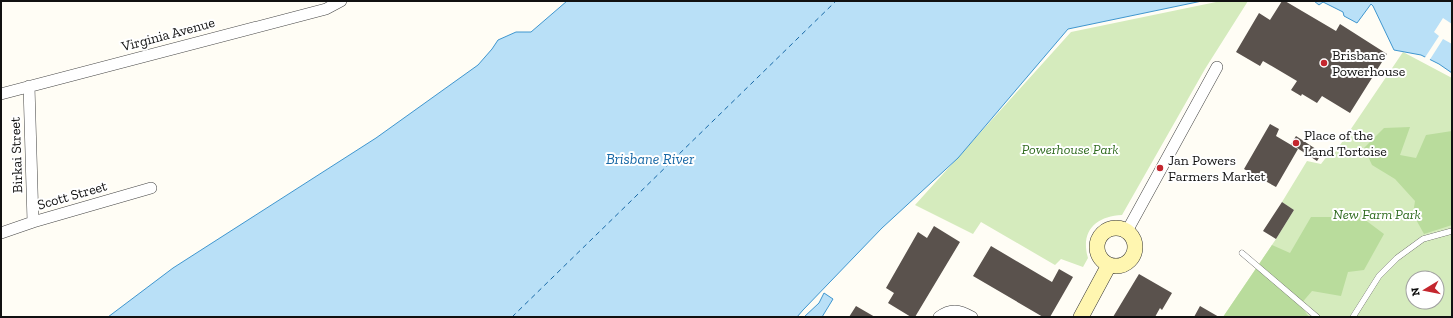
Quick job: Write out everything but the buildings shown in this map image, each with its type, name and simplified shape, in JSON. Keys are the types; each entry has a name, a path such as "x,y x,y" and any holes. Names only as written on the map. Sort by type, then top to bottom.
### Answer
{"street":[{"name":"Virginia Avenue","path":"1,94 326,8 341,1"},
{"path":"1127,231 1217,67"},
{"name":"Birkai Street","path":"29,86 33,222"},
{"name":"Scott Street","path":"1,233 33,222 151,188"},
{"path":"1115,227 1122,228 1132,236 1135,242 1135,254 1127,263 1115,267 1109,265 1099,256 1097,250 1099,238 1109,229 1115,227"},
{"path":"1081,317 1109,265"},
{"path":"940,317 947,312 961,311 972,317"}],"lane":[{"path":"1353,317 1380,276 1397,258 1423,239 1452,231"},
{"path":"1242,253 1317,317"}],"green space":[{"name":"Powerhouse Park","path":"1221,1 1248,1 1205,69 1122,215 1105,218 1092,227 1088,233 1086,248 1088,258 1083,267 1061,259 1055,265 981,222 973,234 915,205 1071,32"},
{"name":"New Farm Park","path":"1403,52 1452,78 1452,317 1223,317 1294,210 1282,202 1307,161 1321,164 1328,155 1332,157"},
{"path":"1410,127 1400,155 1416,158 1426,135 1452,131 1452,225 1424,234 1413,214 1415,201 1395,179 1372,165 1364,148 1384,128"},
{"path":"1356,213 1384,234 1364,270 1348,272 1341,296 1312,291 1300,305 1309,317 1223,317 1272,245 1290,253 1311,217 1335,217"}],"water":[{"name":"Brisbane River","path":"567,1 1202,1 1068,29 958,158 882,228 797,317 108,317 173,268 376,138 478,65 498,40 516,32 531,32"},
{"path":"1314,1 1452,1 1452,73 1439,64 1421,55 1394,50 1371,4 1357,23 1344,16 1343,12 1323,2 1319,5"},
{"path":"824,293 833,299 822,317 804,317 819,303"}],"pier":[{"path":"1443,18 1452,24 1452,44 1443,39 1429,61 1424,59 1439,36 1434,32"}],"ferry route":[{"path":"512,317 836,1"}],"place":[{"name":"Brisbane Powerhouse","path":"1324,63"},
{"name":"Place of the Land Tortoise","path":"1296,143"},
{"name":"Jan Powers Farmers Market","path":"1160,168"}]}
